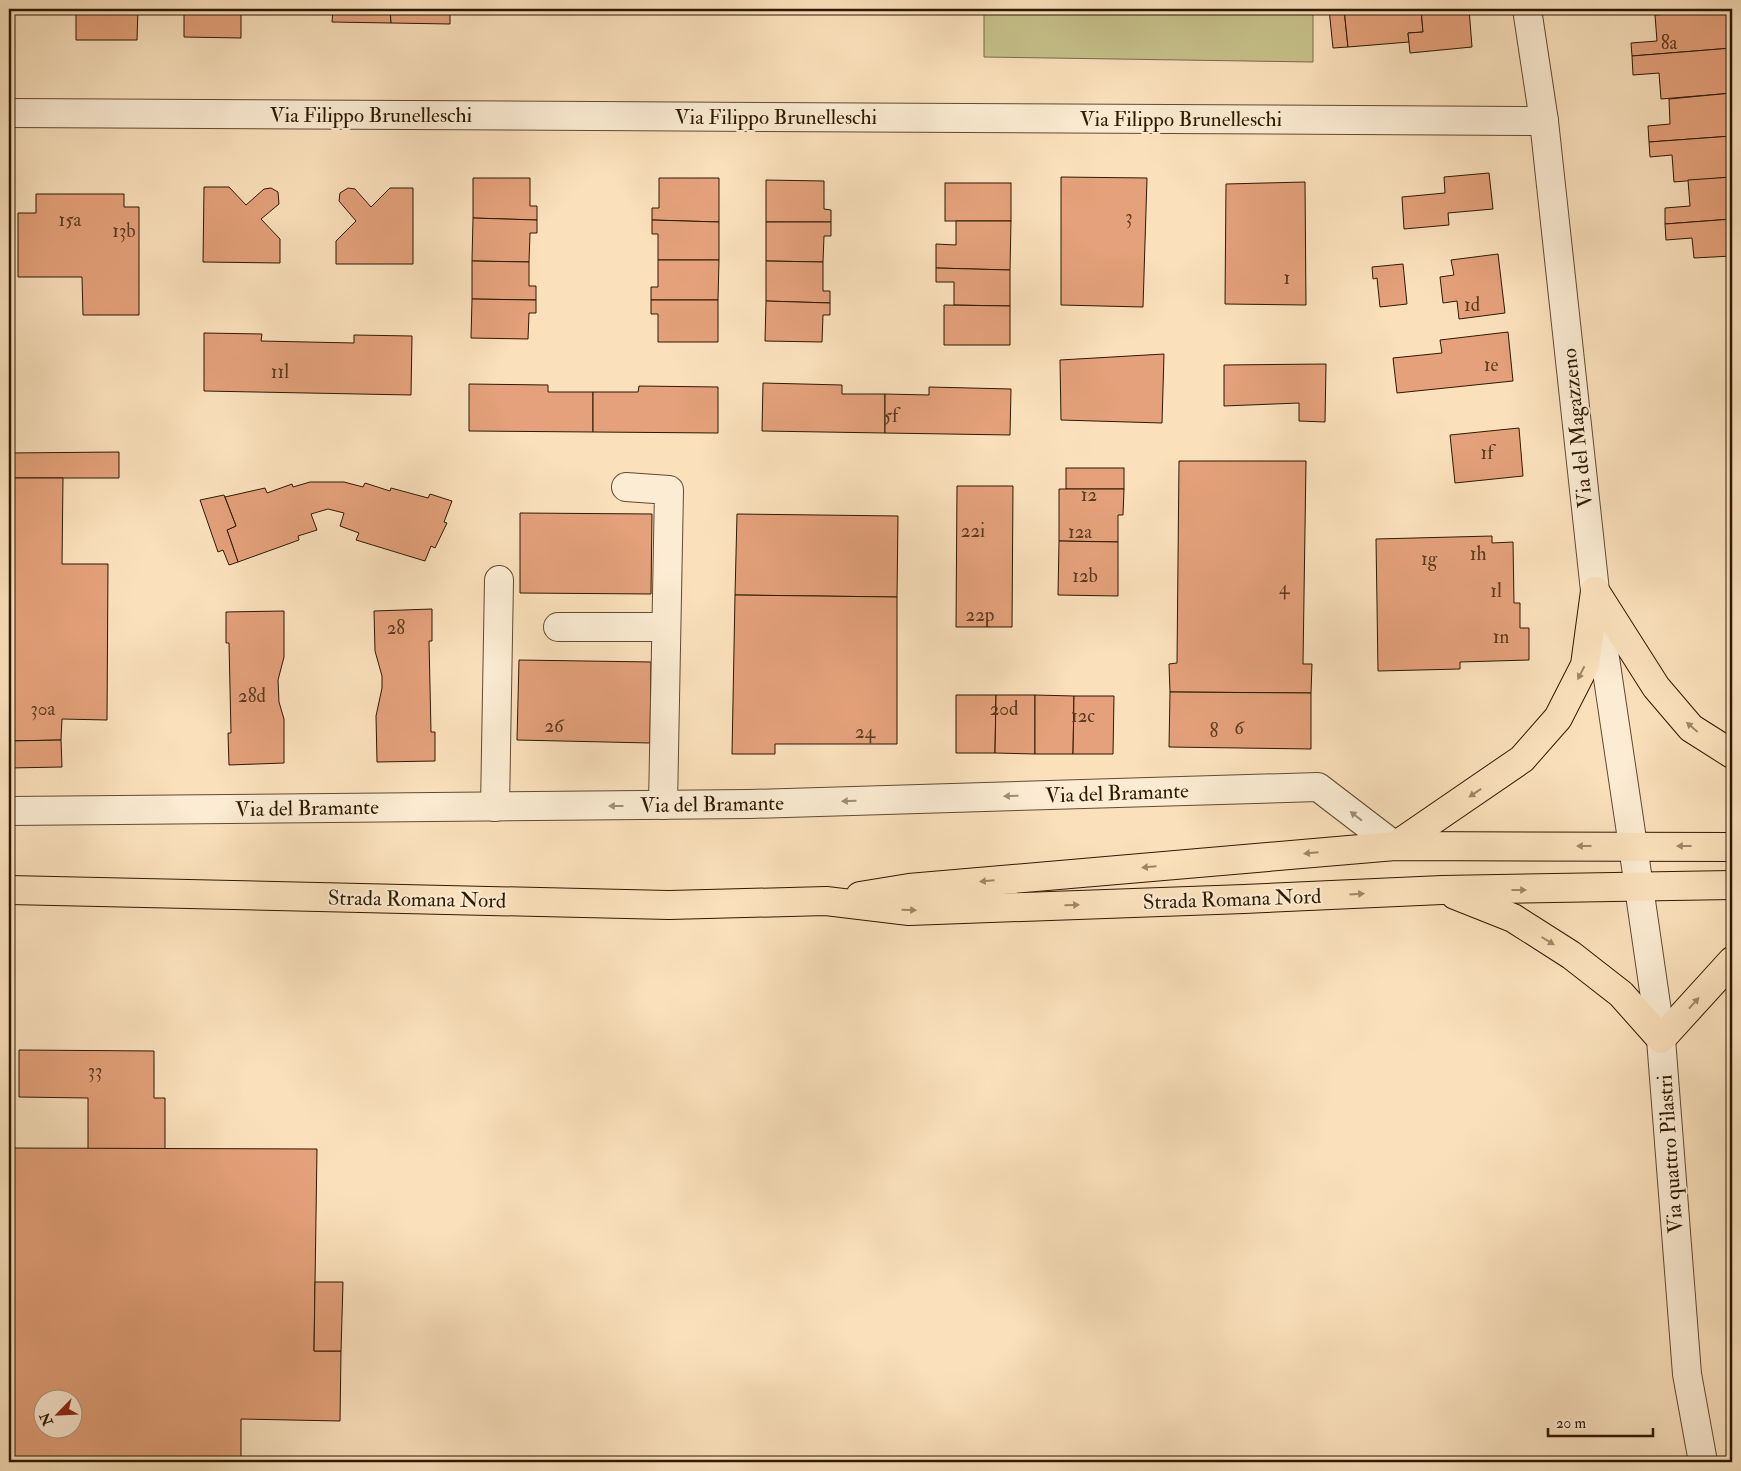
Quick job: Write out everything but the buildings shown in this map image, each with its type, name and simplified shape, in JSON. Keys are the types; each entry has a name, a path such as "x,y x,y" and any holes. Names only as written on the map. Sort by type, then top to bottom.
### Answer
{"main road":[{"path":"1595,591 1656,687 1691,728 1732,754"},
{"path":"1395,846 1522,760 1558,718 1585,665 1595,591"},
{"name":"Strada Romana Nord","path":"9,890 669,905 826,901 908,888 1395,846 1732,847"},
{"name":"Strada Romana Nord","path":"826,901 909,911 1244,900 1442,890 1732,885"},
{"path":"1442,890 1513,918 1571,955 1621,994 1661,1039 1732,961"}],"street":[{"name":"Via del Magazzeno","path":"1527,9 1544,121 1595,591 1633,846"},
{"name":"Via Filippo Brunelleschi","path":"9,113 1544,121"},
{"path":"626,487 669,490 663,805"},
{"path":"495,806 499,580"},
{"path":"558,627 666,627"},
{"name":"Via del Bramante","path":"9,811 663,805 1318,787 1395,846"},
{"name":"Via quattro Pilastri","path":"1633,846 1661,1039 1687,1374 1704,1462"}],"shaded area":[{"path":"984,9 1313,9 1313,62 984,57"}]}
